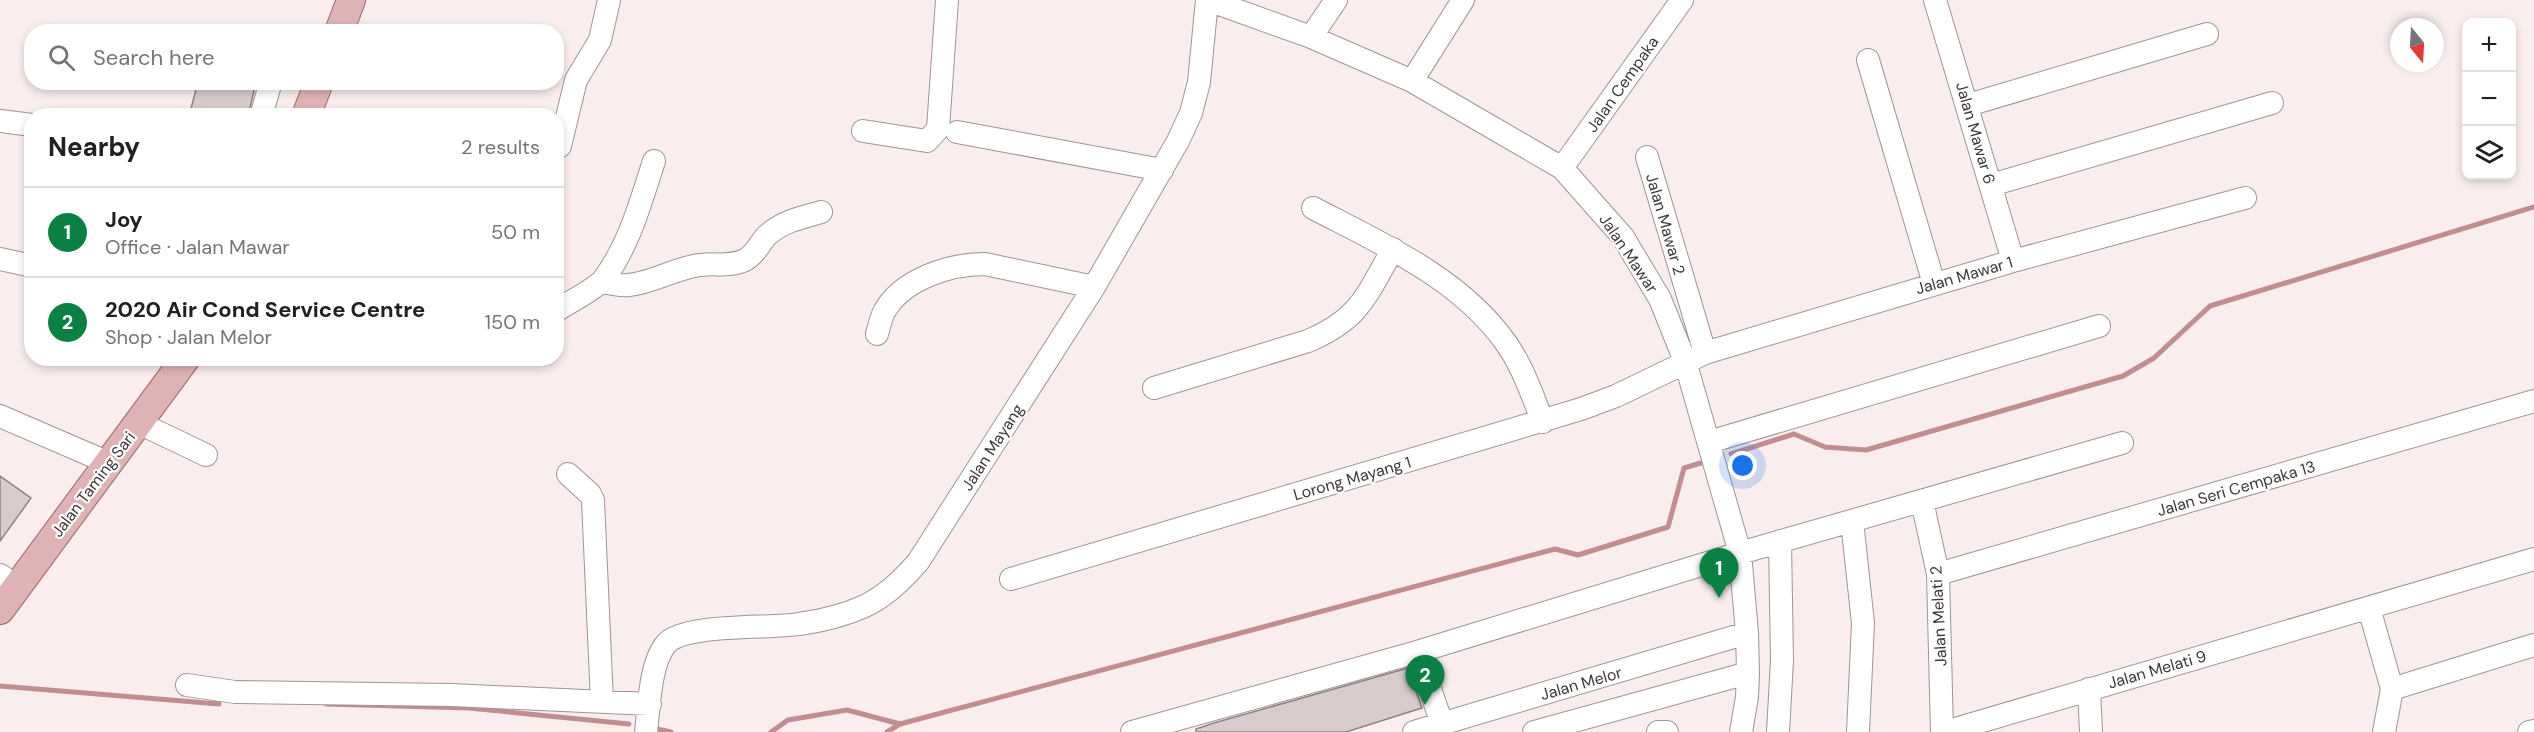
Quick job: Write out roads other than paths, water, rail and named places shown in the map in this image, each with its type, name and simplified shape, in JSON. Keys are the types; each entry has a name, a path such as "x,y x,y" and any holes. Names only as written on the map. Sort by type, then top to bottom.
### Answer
{"main road":[{"path":"342,24 351,0"},
{"path":"309,108 316,90"},
{"name":"Jalan Taming Sari","path":"0,610 8,581 109,463 180,366"}],"street":[{"path":"564,126 576,80 600,40 609,0"},
{"path":"863,131 927,141 938,129 947,0"},
{"name":"Jalan Mawar","path":"1207,0 1311,37 1412,81 1562,168 1623,237 1695,357 1709,442 1740,552 1748,633 1747,697 1741,732"},
{"name":"Jalan Mayang","path":"646,732 659,653 668,641 681,633 695,630 800,624 833,617 865,606 895,587 918,562 1094,287 1178,141 1191,113 1199,82 1207,0"},
{"path":"1311,37 1336,0"},
{"path":"1412,81 1462,0"},
{"name":"Jalan Cempaka","path":"1562,168 1682,0"},
{"name":"Jalan Mawar 6","path":"1941,2 2013,261"},
{"path":"1968,105 2207,34"},
{"path":"1868,60 1934,284"},
{"path":"263,108 269,90"},
{"path":"1991,185 2272,103"},
{"path":"0,121 24,124"},
{"path":"957,132 1162,170"},
{"name":"Jalan Mawar 2","path":"1647,157 1686,291 1695,357"},
{"path":"564,306 602,282 623,246 654,161"},
{"name":"Jalan Mawar 1","path":"1695,357 2013,261 2245,198"},
{"path":"1313,208 1393,249 1443,281 1480,313 1507,344 1528,383 1543,422"},
{"path":"602,282 616,286 631,285 678,269 702,265 725,265 745,260 759,249 768,234 783,224 821,212"},
{"path":"1154,388 1308,341 1330,332 1348,319 1360,305 1393,249"},
{"path":"0,260 24,264"},
{"path":"878,334 884,313 896,295 918,281 968,264 985,264 1094,287"},
{"name":"Jalan Mawar 2","path":"1660,299 1686,291"},
{"path":"1709,442 2099,326"},
{"name":"Lorong Mayang 1","path":"1011,579 1543,422 1616,396 1695,357"},
{"name":"Jalan Seri Cempaka 13","path":"1938,574 2433,432 2534,400"},
{"path":"0,416 109,463"},
{"path":"139,423 206,455"},
{"path":"1132,732 1417,652 1740,552 2122,443"},
{"path":"567,474 590,494 593,500 602,702"},
{"name":"Jalan Melati 2","path":"1922,501 1938,574 1943,732"},
{"path":"1852,521 1863,623 1858,732"},
{"path":"1778,732 1782,660 1780,541"},
{"name":"Jalan Melati 9","path":"1943,732 2534,559"},
{"path":"2369,608 2392,689 2384,732"},
{"name":"Jalan Melor","path":"1414,732 1444,728 1748,633"},
{"path":"2392,689 2534,645"},
{"path":"1417,652 1444,728"},
{"path":"1534,732 1748,673"},
{"path":"187,685 246,692 451,695 650,704"},
{"path":"2089,689 2091,732"},
{"path":"2529,732 2534,730"},
{"path":"1658,732 1667,732"}],"waterway":[{"path":"1731,454 1794,434 1825,447 1866,450 2123,376 2154,358 2210,306 2534,207"},
{"path":"771,732 788,720 847,710 900,724 1555,549 1578,555 1668,527 1684,468 1701,463"},
{"path":"0,686 219,704"},
{"path":"326,704 469,708 629,724"},
{"path":"887,732 900,724"},
{"path":"657,729 671,732"}],"place":[{"name":"Joy","path":"1719,598"},
{"name":"2020 Air Cond Service Centre","path":"1425,705"}]}
